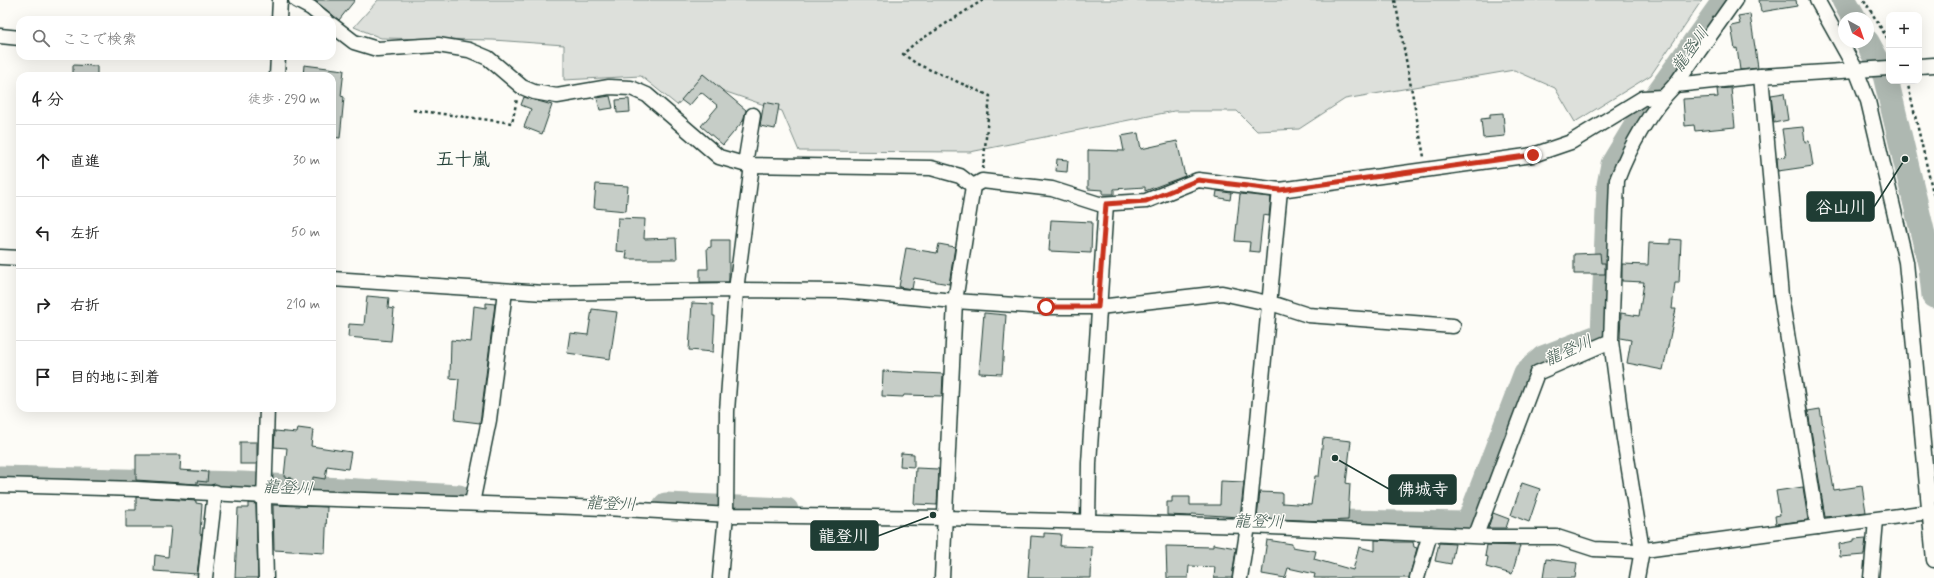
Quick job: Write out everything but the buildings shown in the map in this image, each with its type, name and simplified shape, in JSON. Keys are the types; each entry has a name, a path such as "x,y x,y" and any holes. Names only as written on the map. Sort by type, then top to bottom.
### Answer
{"street":[{"path":"279,16 280,0"},
{"path":"296,0 311,8 321,16"},
{"path":"1637,578 1642,550 1623,432 1612,341 1617,180 1625,159 1664,96 1675,85 1735,0"},
{"path":"1817,0 1861,70 1906,262 1934,560"},
{"path":"336,28 354,42 377,49 438,45 469,50 488,58 520,85 534,92 557,96 609,87 631,88 647,95 719,157 748,165 931,168 960,176 978,184 1052,189 1099,204 1146,201 1198,180 1280,190 1427,171 1533,155 1571,142 1643,98 1664,96"},
{"path":"0,36 16,38"},
{"path":"277,72 278,60"},
{"path":"1922,66 1934,65"},
{"path":"1675,85 1761,76 1886,68"},
{"path":"1761,76 1781,296 1818,528"},
{"path":"720,578 726,515 727,411 736,290 752,115"},
{"path":"942,578 955,302 978,184"},
{"path":"1240,578 1248,526 1280,190"},
{"path":"1088,521 1089,466 1098,307 1106,204"},
{"path":"0,257 16,258"},
{"path":"336,279 544,293 736,290 843,291 955,302 1046,307 1098,307 1222,293 1308,315 1453,326"},
{"path":"472,503 489,420 504,291"},
{"path":"1476,534 1537,373 1612,341"},
{"path":"266,578 264,494 267,412"},
{"path":"0,485 264,494 305,498 472,503 726,515 1088,521 1430,534 1557,537 1594,549 1642,550 1818,528 1929,512"},
{"path":"205,578 215,492"},
{"path":"1872,578 1876,520"},
{"path":"1417,578 1430,534"}],"path":[{"path":"978,184 990,96 917,64 903,54 914,44 983,0"},
{"path":"1395,0 1427,171"},
{"path":"1864,0 1886,36"},
{"path":"1907,84 1934,197"},
{"path":"413,110 512,123 520,85"}],"shaded area":[{"path":"378,0 1702,0 1651,75 1575,122 1555,88 1514,70 1345,99 1299,129 1257,131 1237,111 1174,111 970,152 799,151 782,111 700,83 677,105 641,76 564,80 564,45 493,40 381,38 354,27"}],"waterway":[{"name":"龍登川","path":"1272,521 1468,524 1526,373 1543,358 1603,335 1609,185 1613,164 1642,116 1725,0"},
{"path":"1844,0 1851,12"},
{"path":"1870,48 1885,75 1931,268 1934,296"},
{"name":"龍登川","path":"0,478 242,484 459,497"},
{"name":"龍登川","path":"666,505 786,510"}],"place":[{"name":"谷山川","path":"1905,159"},
{"name":"佛城寺","path":"1335,458"},
{"name":"龍登川","path":"933,515"}],"district":[{"name":"五十嵐","path":"463,159"}],"route":[{"path":"1046,307 1098,307 1106,204 1146,201 1182,185 1198,180 1280,190 1427,171 1533,155"}]}
